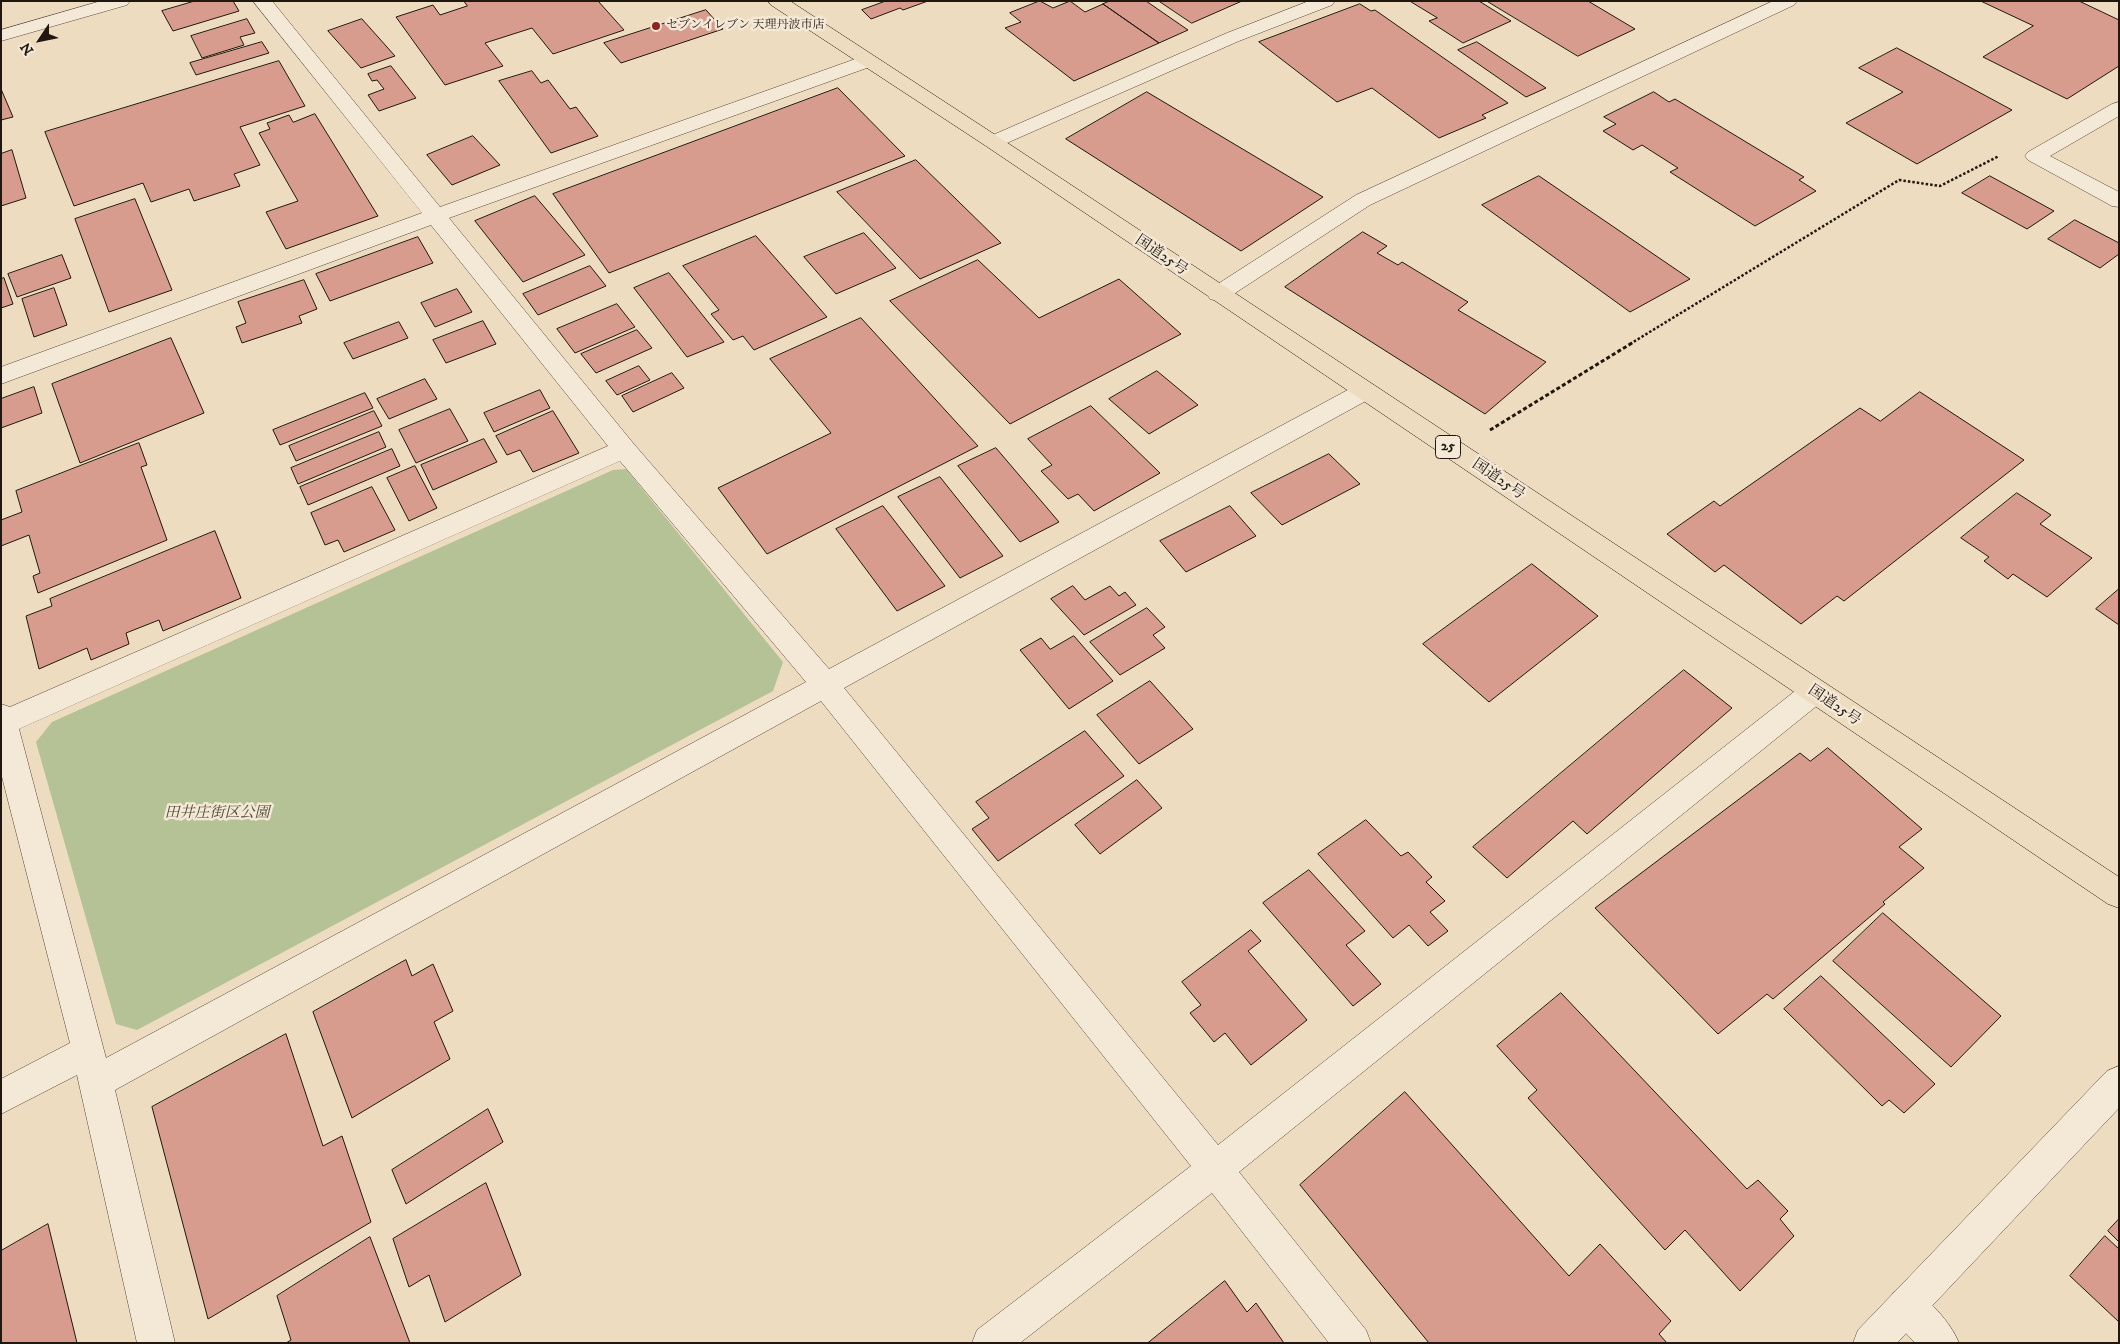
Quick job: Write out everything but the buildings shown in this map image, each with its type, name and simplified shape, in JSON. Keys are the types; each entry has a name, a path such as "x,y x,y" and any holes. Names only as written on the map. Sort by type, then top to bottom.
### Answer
{"highway":[{"name":"国道25号","path":"776,1 993,142 2119,894"}],"street":[{"path":"1,36 121,1"},
{"path":"262,1 624,449 824,685 1216,1169 1353,1343"},
{"path":"993,142 1233,37 1298,5 1326,1"},
{"path":"1218,294 1363,200 1788,1"},
{"path":"1,376 434,216 868,61"},
{"path":"2119,108 2035,156 2119,201"},
{"path":"1,1098 92,1067 824,685 1365,391"},
{"path":"156,1343 92,1067 2,720 624,449"},
{"path":"990,1343 1216,1169 1814,692"},
{"path":"1871,1343 2119,1083"},
{"path":"1906,1306 1941,1343"}],"path":[{"path":"1456,452 1899,180 1940,186 2000,156"}],"green space":[{"name":"田井庄街区公園","path":"626,469 783,662 773,691 137,1030 116,1024 36,742 52,722 613,470"}],"place":[{"name":"セブンイレブン 天理丹波市店","path":"656,26"}]}
